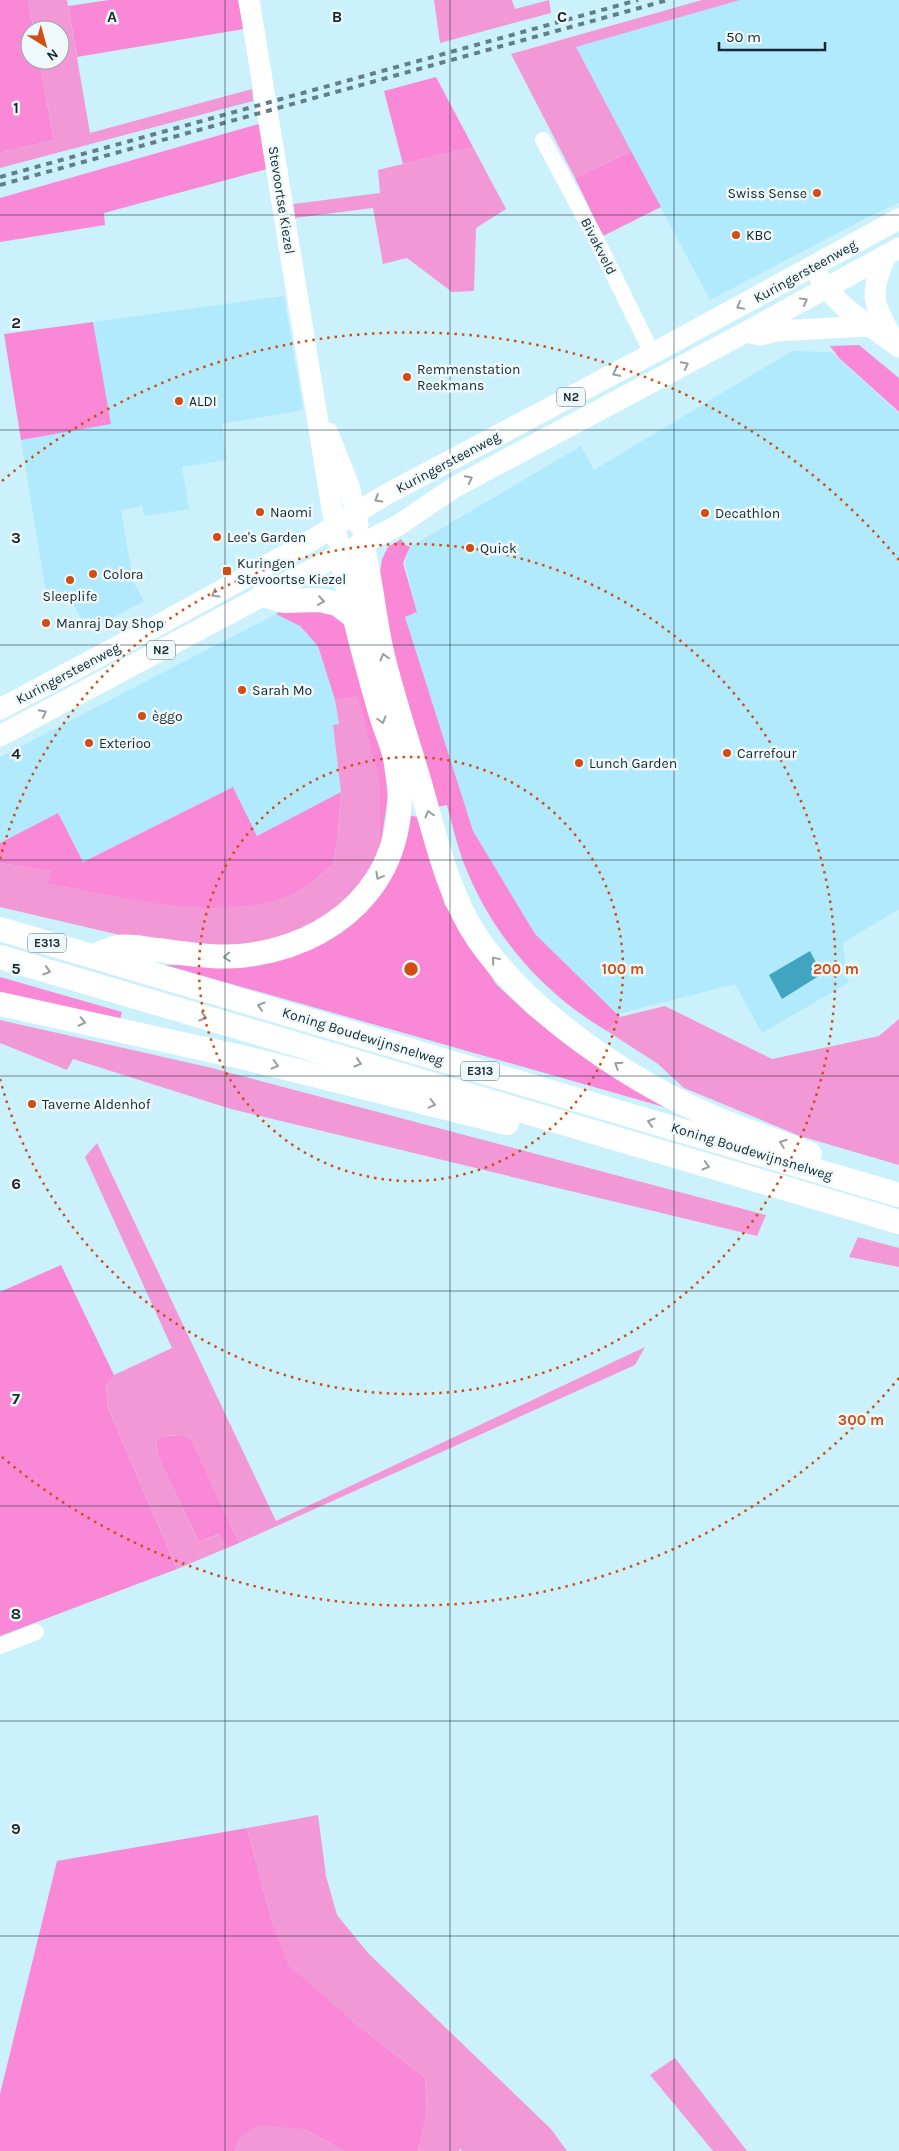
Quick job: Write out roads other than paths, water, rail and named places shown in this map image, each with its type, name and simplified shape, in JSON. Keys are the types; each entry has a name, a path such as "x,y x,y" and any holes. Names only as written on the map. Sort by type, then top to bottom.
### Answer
{"highway":[{"path":"362,543 382,652 437,845 457,900 478,939 510,978 543,1010 577,1037 631,1073 718,1119 829,1160 866,1185"},
{"path":"94,956 119,947 217,957 281,950 319,933 347,916 374,884 391,850 397,828 400,795 397,765 386,735 353,616 341,554"},
{"path":"263,595 284,601 320,600 337,604 353,616"},
{"name":"Koning Boudewijnsnelweg","path":"0,929 899,1195"},
{"name":"Koning Boudewijnsnelweg","path":"0,957 899,1222"},
{"path":"0,1004 241,1057 556,1135 582,1129"}],"main road":[{"name":"Stevoortse Kiezel","path":"249,0 334,527 341,554"},
{"name":"Kuringersteenweg","path":"0,709 164,622 334,527 387,494 652,354 899,219"},
{"name":"Kuringersteenweg","path":"0,736 263,595 397,526 455,487 826,289 892,251"},
{"path":"892,251 875,282 875,296 876,306 897,345"},
{"path":"813,267 826,289 870,326 897,345"},
{"path":"746,332 760,335 776,331 870,326"},
{"name":"Stevoortse Kiezel","path":"314,400 349,486 362,543"}],"street":[{"name":"Bivakveld","path":"543,140 595,237 652,354"},
{"path":"0,1646 36,1632"}],"railway":[{"path":"0,177 638,0"},
{"path":"0,185 668,0"}],"place":[{"name":"Swiss Sense","path":"817,193"},
{"name":"KBC","path":"736,235"},
{"name":"Remmenstation Reekmans","path":"407,377"},
{"name":"ALDI","path":"179,401"},
{"name":"Naomi","path":"260,512"},
{"name":"Decathlon","path":"705,513"},
{"name":"Lee's Garden","path":"217,537"},
{"name":"Quick","path":"470,548"},
{"name":"Kuringen Stevoortse Kiezel","path":"227,571"},
{"name":"Colora","path":"93,574"},
{"name":"Sleeplife","path":"70,580"},
{"name":"Manraj Day Shop","path":"46,623"},
{"name":"Sarah Mo","path":"242,690"},
{"name":"èggo","path":"142,716"},
{"name":"Exterioo","path":"89,743"},
{"name":"Carrefour","path":"727,753"},
{"name":"Lunch Garden","path":"579,763"},
{"name":"Taverne Aldenhof","path":"32,1104"}]}
